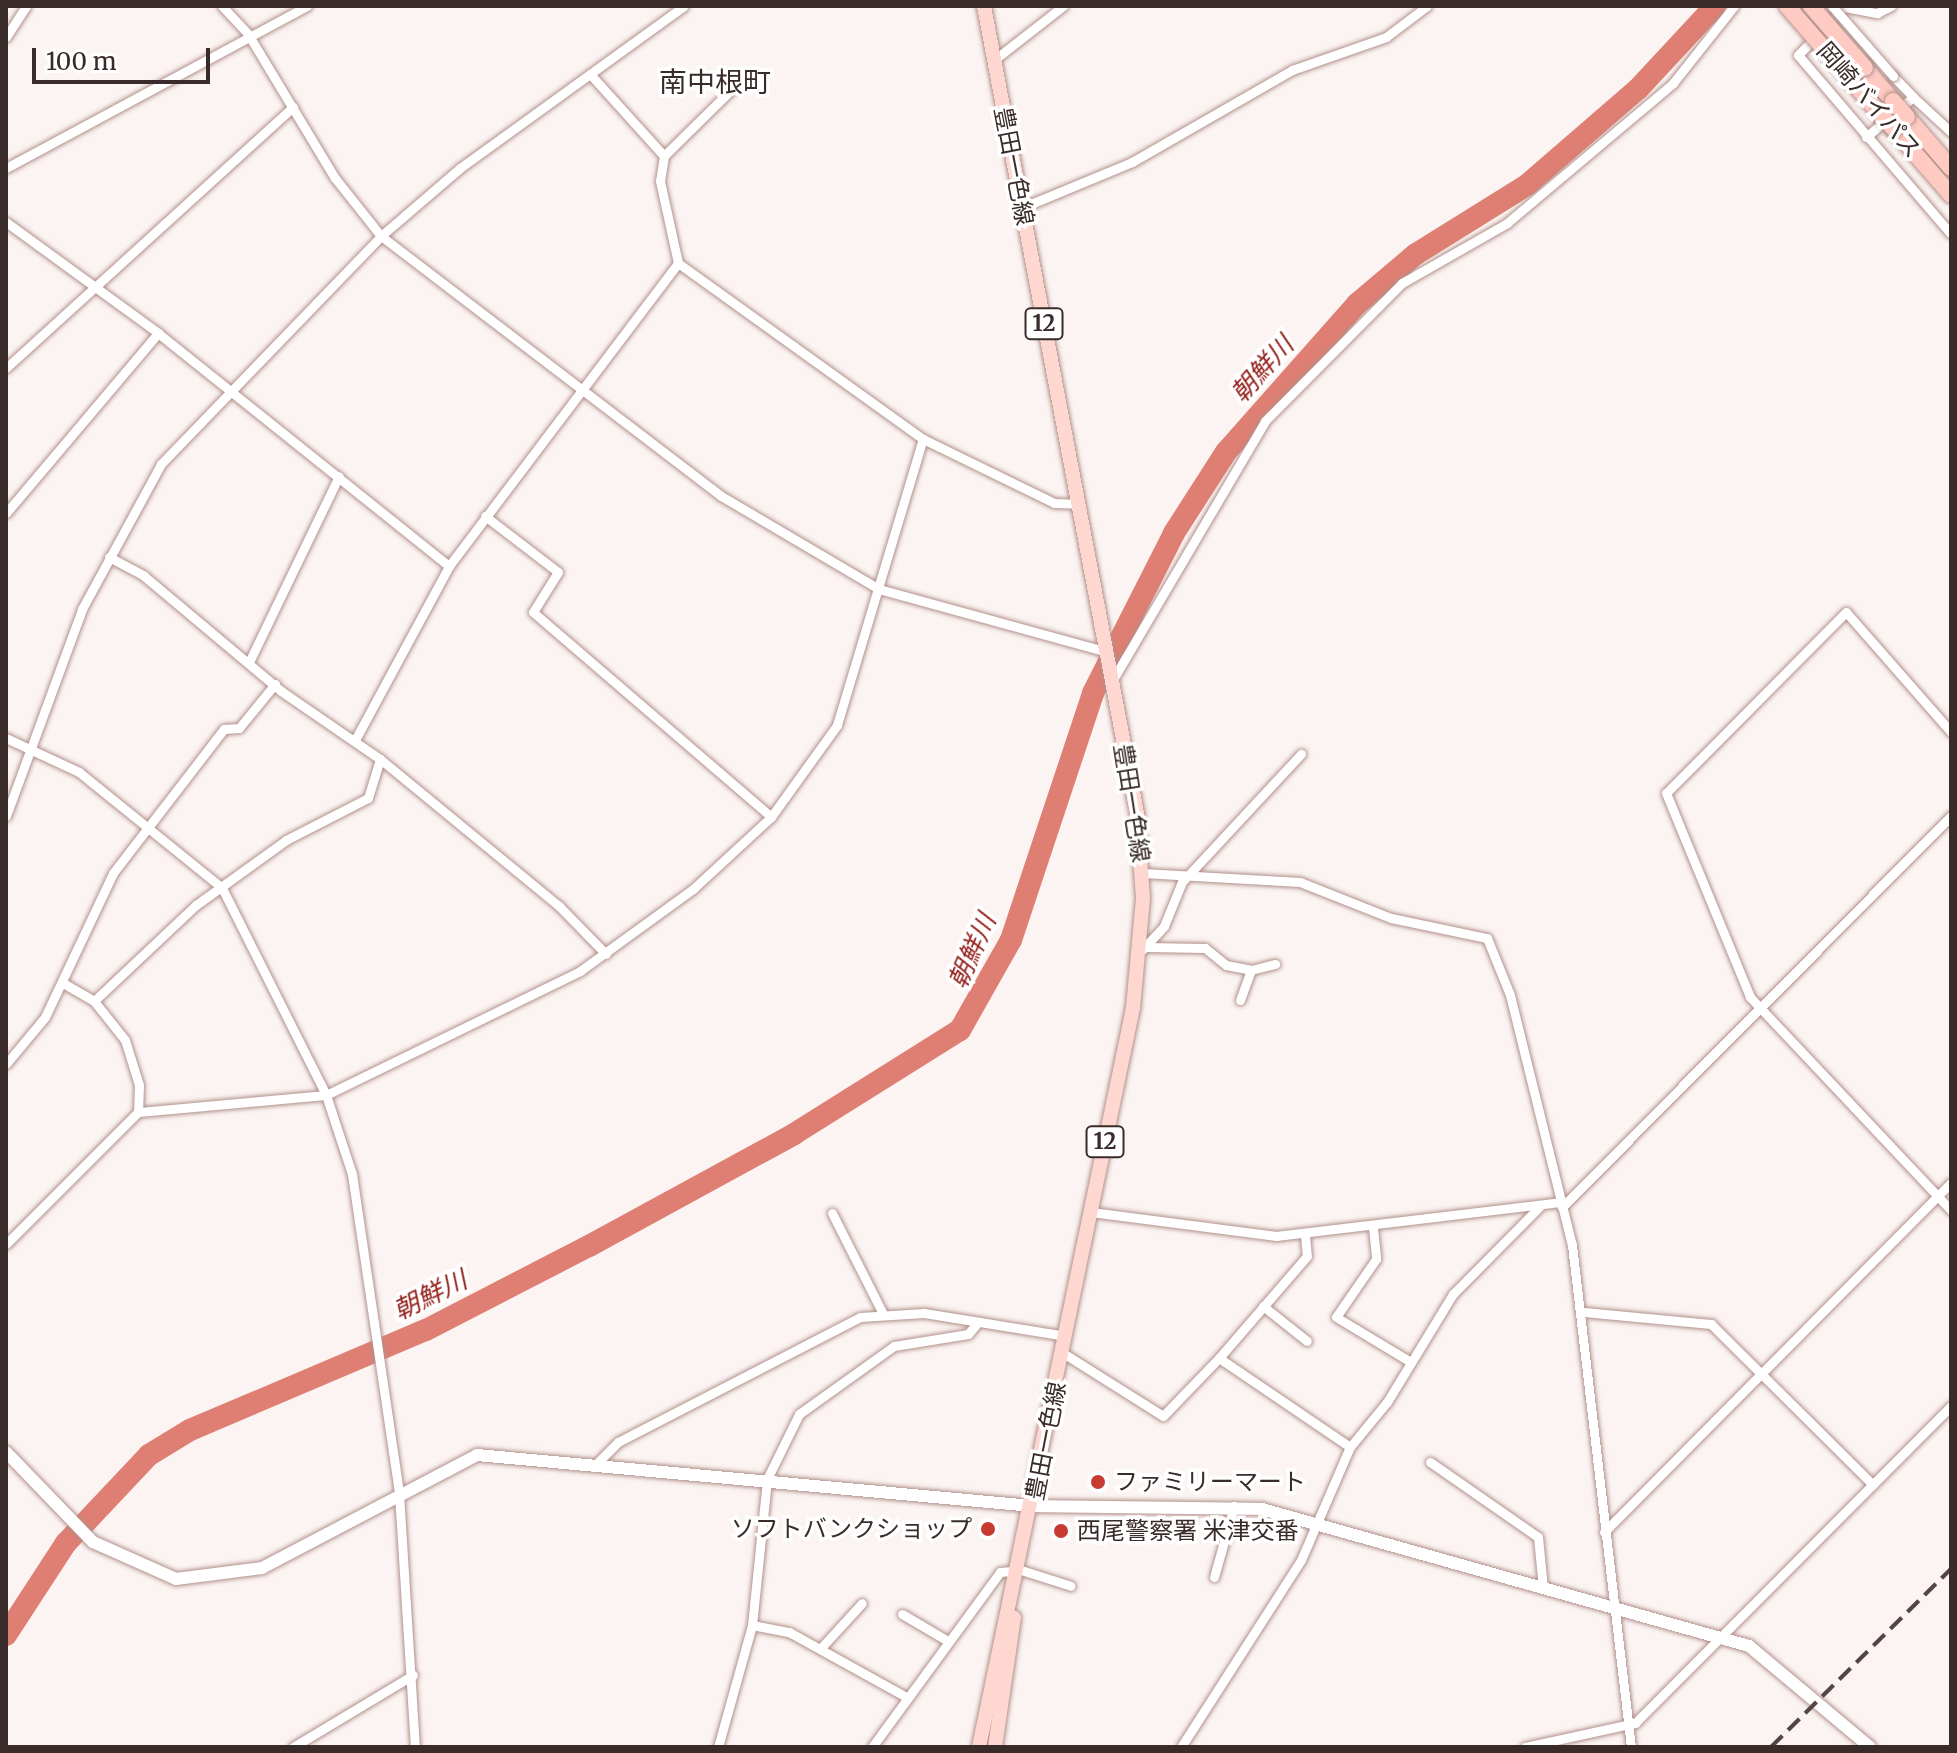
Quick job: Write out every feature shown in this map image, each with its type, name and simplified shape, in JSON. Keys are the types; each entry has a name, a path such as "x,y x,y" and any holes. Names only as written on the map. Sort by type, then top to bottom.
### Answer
{"highway":[{"name":"岡崎バイパス","path":"1787,6 1880,114 1900,123 1951,168"},
{"name":"岡崎バイパス","path":"1811,6 1893,101 1900,123 1951,195"}],"main road":[{"name":"豊田一色線","path":"979,1747 1021,1570 1144,949 1143,873 1106,646 984,6"},
{"name":"豊田一色線","path":"995,1747 1014,1601"}],"street":[{"path":"6,37 10,24 26,6"},
{"path":"222,6 248,34 293,107 381,236 721,496 879,589 1106,646"},
{"path":"6,168 290,9 307,6"},
{"path":"6,816 8,804 34,751 82,609 161,464 381,236 590,74 684,6"},
{"path":"994,60 1063,6"},
{"path":"1021,208 1132,162 1292,70 1386,37 1427,6"},
{"path":"1111,679 1265,421 1402,283 1507,223 1673,83 1734,6"},
{"path":"1832,6 1893,76 1951,132"},
{"path":"1891,6 1877,13 1845,6 1798,55 1951,234"},
{"path":"590,74 664,156"},
{"path":"745,76 664,156 660,181 678,263 923,439 1054,503 1079,504"},
{"path":"1866,137 1913,97"},
{"path":"6,368 293,107"},
{"path":"6,222 158,333 449,566"},
{"path":"355,740 449,566 678,263"},
{"path":"6,513 158,333"},
{"path":"6,1244 138,1112 326,1095 606,954 661,917 771,817 837,725 923,439"},
{"path":"250,660 339,476"},
{"path":"485,516 558,572 533,612 771,817"},
{"path":"109,557 250,660 275,684 380,759 559,906 606,954"},
{"path":"1951,732 1846,612 1666,793 1759,1007 1951,1210"},
{"path":"6,1064 63,983 94,901 148,824 224,729 239,728 275,684"},
{"path":"6,738 79,772 148,824 222,888 326,1095 352,1174 399,1494 413,1675 415,1747"},
{"path":"1144,949 1190,874 1301,754"},
{"path":"94,1001 222,888 286,840 368,798 380,759"},
{"path":"1091,1212 1220,1233 1305,1235 1561,1204 1951,816"},
{"path":"1143,873 1300,882 1391,918 1487,938 1510,995 1561,1204 1583,1312 1612,1606 1631,1747"},
{"path":"1144,949 1205,948 1226,965 1251,970 1275,964"},
{"path":"1240,1000 1251,970"},
{"path":"63,983 94,1001 132,1058 138,1112"},
{"path":"1604,1532 1951,1183"},
{"path":"1181,1747 1301,1560 1350,1447 1476,1266 1539,1207"},
{"path":"832,1213 882,1312"},
{"path":"1373,1228 1376,1259 1336,1317 1411,1362"},
{"path":"1063,1353 1163,1416 1219,1358 1307,1256 1305,1235"},
{"path":"1263,1306 1307,1341"},
{"path":"598,1462 618,1442 860,1317 882,1312 978,1322 1066,1336"},
{"path":"1583,1312 1703,1321 1873,1485"},
{"path":"718,1747 752,1625 767,1479 799,1414 852,1371 894,1346 968,1334 978,1322"},
{"path":"1219,1358 1350,1447"},
{"path":"1525,1747 1628,1727 1951,1406"},
{"path":"6,1452 93,1542 176,1579 227,1578 262,1568 477,1455 598,1462 1032,1506 1234,1506 1314,1524 1722,1636 1777,1665 1870,1747"},
{"path":"1430,1462 1538,1537 1543,1588"},
{"path":"1214,1577 1234,1506"},
{"path":"872,1747 1000,1572 1021,1570 1071,1586"},
{"path":"820,1649 862,1603"},
{"path":"902,1614 948,1641"},
{"path":"752,1625 789,1632 908,1698"},
{"path":"293,1747 413,1675"}],"waterway":[{"name":"朝鮮川","path":"6,1635 66,1543 149,1455 190,1430 426,1330 589,1246 794,1134 960,1030 1011,940 1093,693 1174,533 1226,452 1357,304 1416,254 1527,185 1638,89 1715,6"}],"railway":[{"path":"1771,1747 1951,1569"}],"place":[{"name":"ファミリーマート","path":"1098,1482"},
{"name":"ソフトバンクショップ","path":"988,1529"},
{"name":"西尾警察署 米津交番","path":"1061,1531"}],"district":[{"name":"南中根町","path":"715,82"}]}
